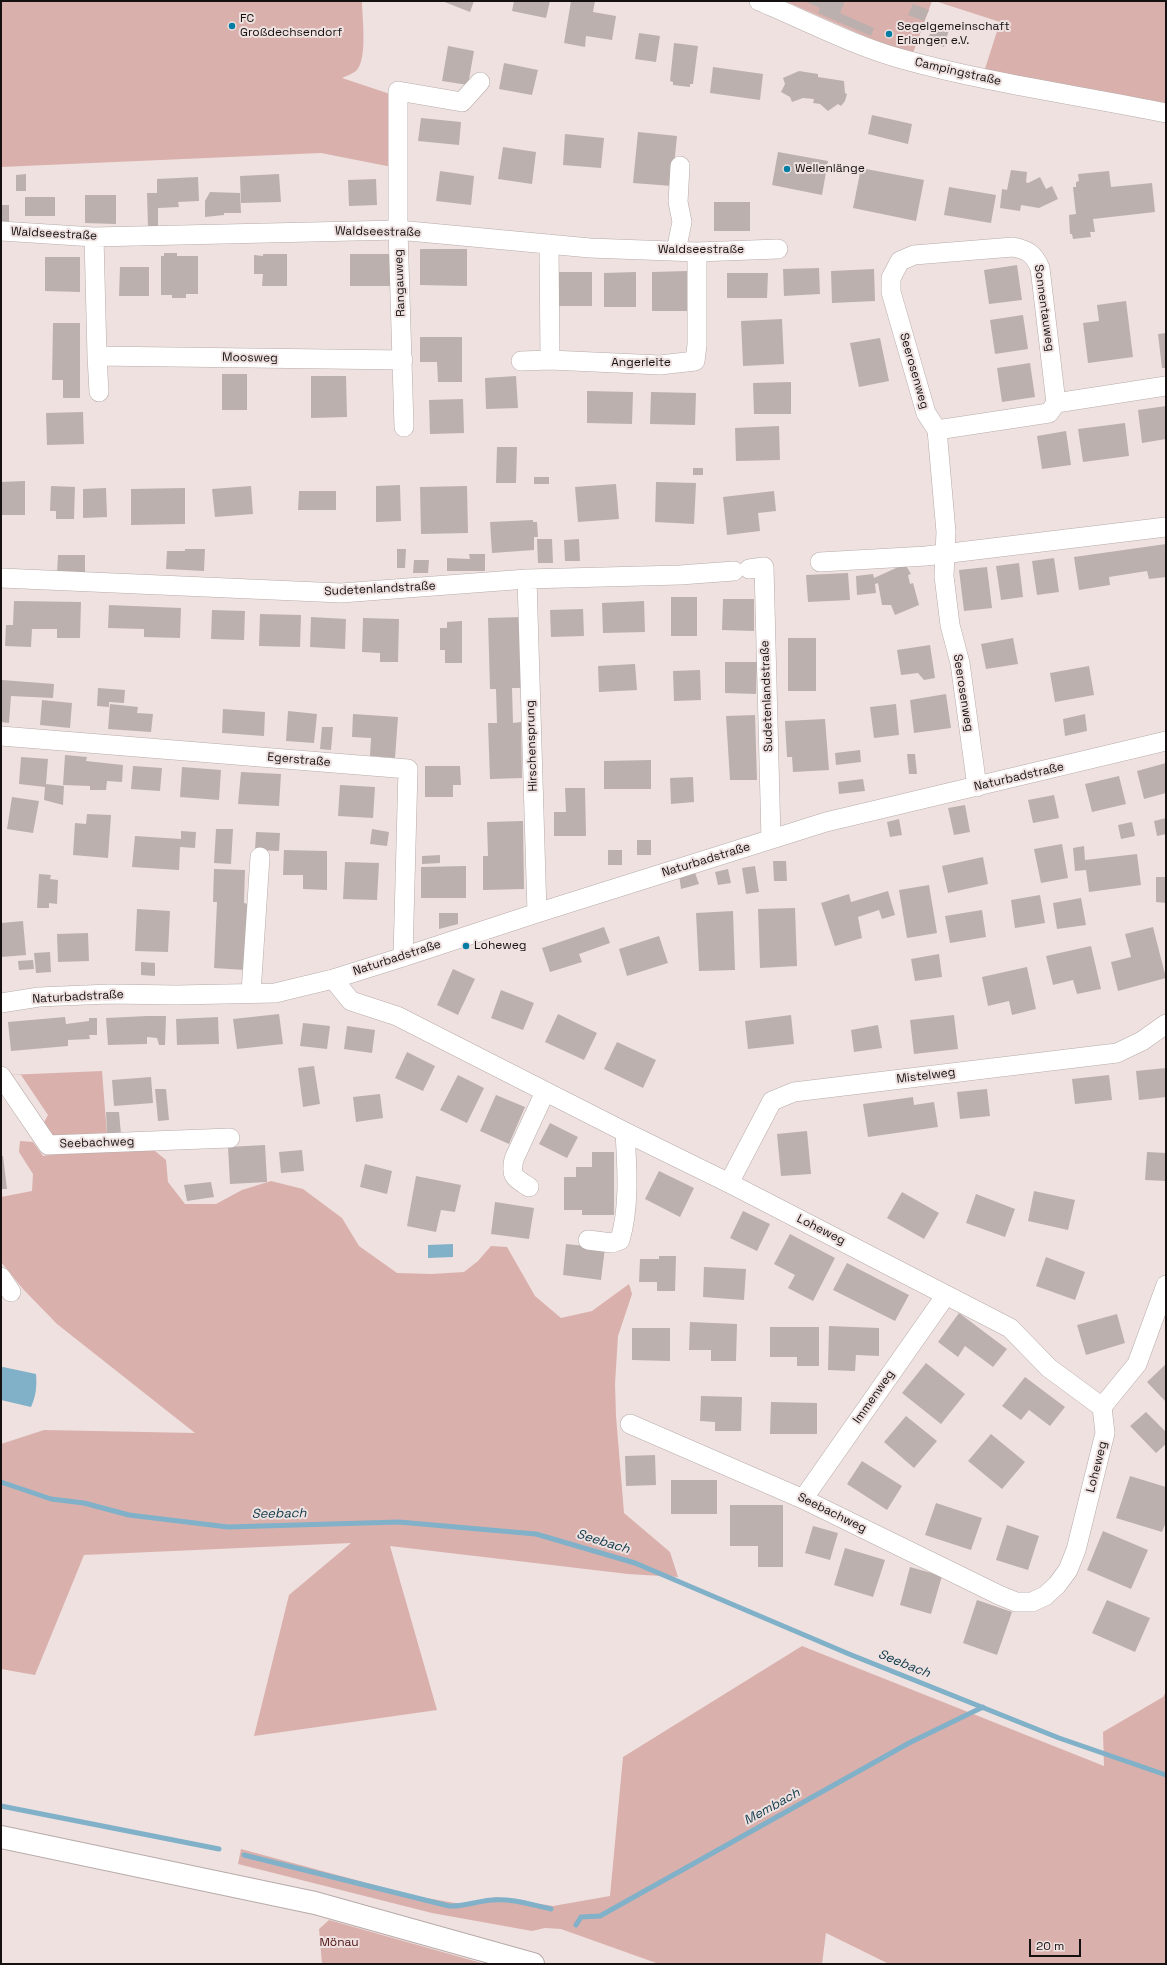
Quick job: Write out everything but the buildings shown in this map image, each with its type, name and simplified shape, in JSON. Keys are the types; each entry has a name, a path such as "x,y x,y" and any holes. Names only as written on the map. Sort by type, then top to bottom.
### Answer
{"main road":[{"path":"1,1837 315,1903 533,1964"}],"street":[{"name":"Campingstraße","path":"759,1 901,59 986,79 1166,113"},
{"name":"Rangauweg","path":"404,426 398,230 398,91 462,102 480,82"},
{"path":"676,251 682,222 678,202 680,166"},
{"name":"Waldseestraße","path":"1,231 94,237 398,230 590,248 697,252 778,249"},
{"path":"94,237 99,392"},
{"path":"549,244 550,360"},
{"name":"Sonnentauweg","path":"900,261 914,255 1013,247 1026,250 1035,257 1040,268 1056,403"},
{"name":"Angerleite","path":"521,360 660,365 695,360 697,345 697,252"},
{"name":"Seerosenweg","path":"900,261 892,278 891,292 926,413 937,430 946,532 944,576 950,625 960,663 977,787"},
{"name":"Moosweg","path":"97,356 403,360"},
{"path":"937,430 1049,413 1056,403 1166,386"},
{"path":"820,562 926,556 1166,527"},
{"name":"Sudetenlandstraße","path":"1,578 342,593 526,579 680,575 764,567 771,839"},
{"name":"Hirschensprung","path":"526,579 537,913"},
{"name":"Egerstraße","path":"1,736 408,768 403,957"},
{"name":"Naturbadstraße","path":"1,1003 39,997 109,994 177,995 275,993 333,979 826,822 1166,741"},
{"path":"251,993 260,857"},
{"name":"Loheweg","path":"333,979 351,1001 397,1016 624,1132 729,1182 1010,1328 1049,1368 1102,1407 1106,1433 1076,1550 1068,1570 1057,1585 1045,1596 1032,1602"},
{"name":"Mistelweg","path":"729,1182 772,1101 794,1092 1117,1053 1142,1041 1166,1024"},
{"name":"Seebachweg","path":"1,1076 48,1145 230,1138"},
{"path":"529,1187 515,1178 512,1170 514,1159 545,1092"},
{"path":"588,1240 612,1243 620,1240 624,1225 626,1203 626,1158 624,1132"},
{"path":"1102,1407 1136,1364 1166,1285"},
{"name":"Immenweg","path":"803,1499 946,1295"},
{"name":"Seebachweg","path":"630,1424 803,1499 999,1595 1016,1602 1032,1602"}],"green space":[{"path":"1,1 362,1 364,38 362,58 356,71 342,78 390,94 392,167 321,153 1,167"},
{"name":"Segelgemeinschaft Erlangen e.V.","path":"785,1 932,1 913,53 878,42"},
{"path":"935,1 1166,1 1166,107 983,75 1000,22"},
{"path":"102,1071 107,1135 50,1138 42,1126 48,1115 21,1075 8,1075"},
{"path":"20,1141 33,1142 43,1156 67,1151 91,1149 155,1151 166,1160 168,1182 185,1204 216,1204 242,1190 271,1181 303,1189 342,1218 359,1246 397,1273 432,1274 464,1272 478,1261 491,1246 507,1247 535,1296 561,1318 592,1311 629,1284 632,1294 618,1336 615,1384 616,1416 624,1513 670,1552 678,1577 628,1574 390,1546 437,1710 254,1736 289,1595 351,1543 84,1555 35,1675 1,1669 1,1444 44,1430 195,1433 57,1324 23,1289 1,1262 1,1197 32,1191 33,1174 19,1152"},
{"path":"802,1646 1104,1766 1103,1732 1163,1697 1166,1692 1166,1964 889,1964 826,1933 822,1964 659,1964 561,1929 545,1928 532,1931 432,1913 238,1864 241,1849 415,1896 461,1904 496,1897 553,1906 610,1896 623,1757"},
{"name":"Mönau","path":"329,1920 485,1964 322,1964 319,1929"}],"water":[{"path":"453,1244 453,1257 428,1258 428,1245"},
{"path":"3,1367 36,1374 36,1391 31,1407 1,1400 1,1368"}],"waterway":[{"name":"Seebach","path":"1,1482 51,1499 84,1503 129,1515 228,1527 399,1522 536,1534 635,1563 849,1654 1059,1738 1166,1775"},
{"name":"Membach","path":"576,1925 581,1917 600,1916 909,1743 983,1707"},
{"path":"1,1806 219,1849"},
{"path":"244,1855 449,1906 507,1900 551,1909"}],"place":[{"name":"FC Großdechsendorf","path":"232,26"},
{"name":"Segelgemeinschaft Erlangen e.V.","path":"889,34"},
{"name":"Wellenlänge","path":"787,169"},
{"name":"Loheweg","path":"466,946"}]}
